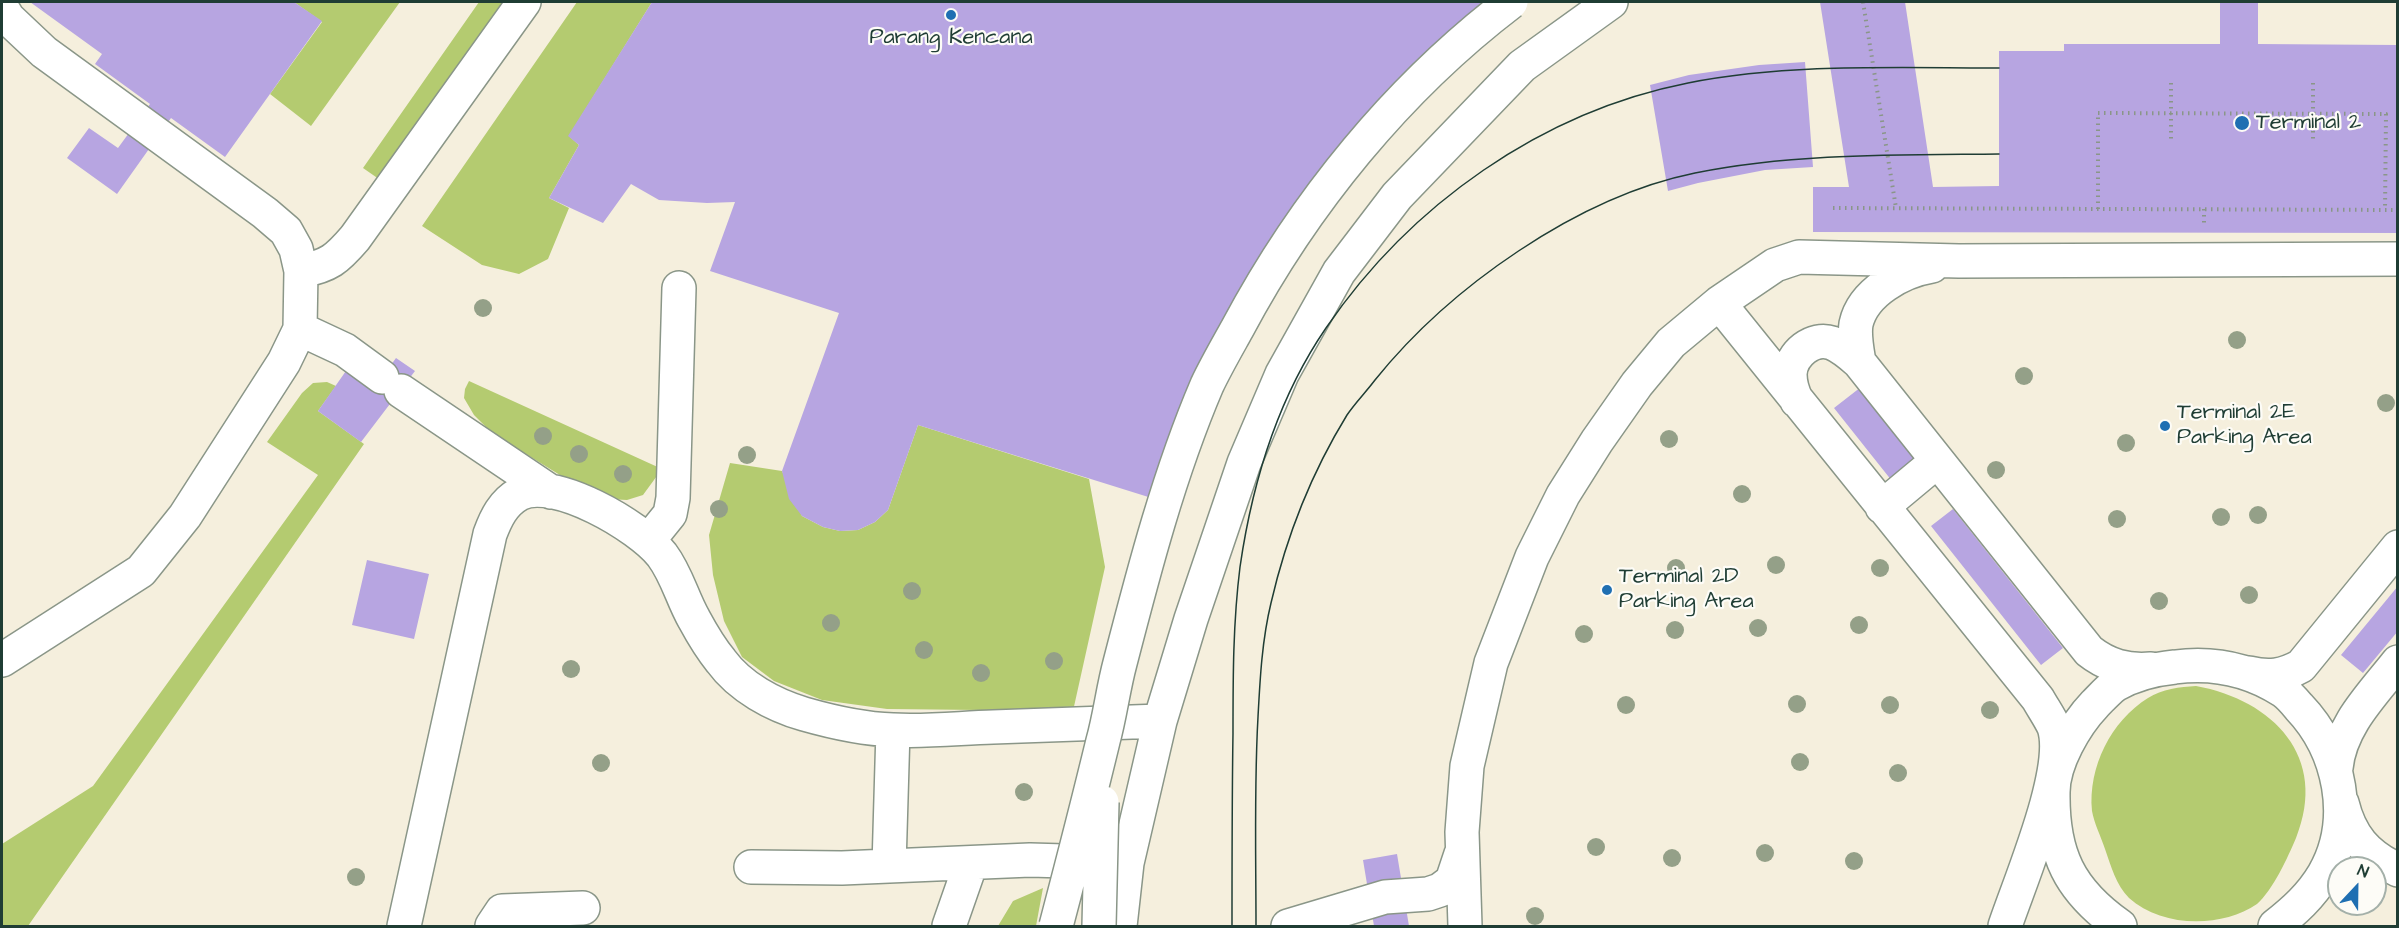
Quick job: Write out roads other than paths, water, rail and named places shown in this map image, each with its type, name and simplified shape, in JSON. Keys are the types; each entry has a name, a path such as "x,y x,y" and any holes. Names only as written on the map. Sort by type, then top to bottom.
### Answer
{"street":[{"path":"301,271 322,268 338,258 355,238 524,2"},
{"path":"1056,927 1104,738 1119,666 1178,460 1208,383 1256,294 1307,214 1361,146 1420,81 1480,25 1511,2"},
{"path":"1120,927 1127,863 1160,721 1191,619 1244,463 1282,374 1339,272 1397,196 1522,66 1611,2"},
{"path":"2,8 8,18 44,52 265,213 286,231 296,249 301,271 300,329 284,362 185,516 141,571 2,660"},
{"path":"1464,925 1462,809 1467,766 1491,663 1532,557 1563,495 1637,384 1671,343 1719,303 1775,265 1799,257 1959,261 2397,259"},
{"path":"1859,362 1855,336 1856,323 1863,307 1882,286 1926,267 1959,261"},
{"path":"650,540 670,514 673,498 679,288"},
{"path":"1719,303 2038,699 2054,728 2057,751 2052,822 2061,860 2098,927"},
{"path":"300,329 338,346 551,492"},
{"path":"1797,401 1791,386 1790,373 1794,359 1805,348 1818,341 1831,343 1859,362 1936,462 2089,651 2100,660 2120,668 2156,669 2201,663 2263,676 2278,676 2301,666 2397,547"},
{"path":"1882,507 1936,462"},
{"path":"404,927 490,534 496,516 505,505 519,494 533,490 551,492 603,509 650,540 677,578 694,619 721,661 743,684 803,714 893,730 1160,721"},
{"path":"2275,927 2298,908 2325,872 2337,836 2337,755 2346,729 2397,662"},
{"path":"2005,927 2065,748 2085,715 2114,686 2156,669"},
{"path":"2245,672 2284,692 2309,717 2326,744 2350,829 2359,843 2397,870"},
{"path":"889,866 893,730"},
{"path":"1098,927 1104,738"},
{"path":"1287,927 1385,897 1428,894 1440,890 1452,881 1463,849"},
{"path":"751,867 842,868 1030,860 1127,863"},
{"path":"949,927 971,863"},
{"path":"2304,927 2307,908 2315,888"},
{"path":"2080,892 2120,927"},
{"path":"492,927 502,911 584,908"}],"tram line":[{"path":"1232,926 1234,650 1240,567 1245,536 1260,473 1281,412 1294,383 1326,328 1360,283 1397,242 1439,204 1483,170 1531,141 1581,116 1634,97 1688,83 1765,72 1882,67 1999,68"},
{"path":"1256,926 1256,769 1260,688 1265,631 1277,579 1292,530 1322,459 1334,437 1353,406 1405,346 1478,280 1518,251 1561,225 1650,185 1732,166 1808,158 1999,154"}],"place":[{"name":"Parang Kencana","path":"951,15"},
{"name":"Terminal 2","path":"2242,123"},
{"name":"Terminal 2E Parking Area","path":"2165,426"},
{"name":"Terminal 2D Parking Area","path":"1607,590"}]}
